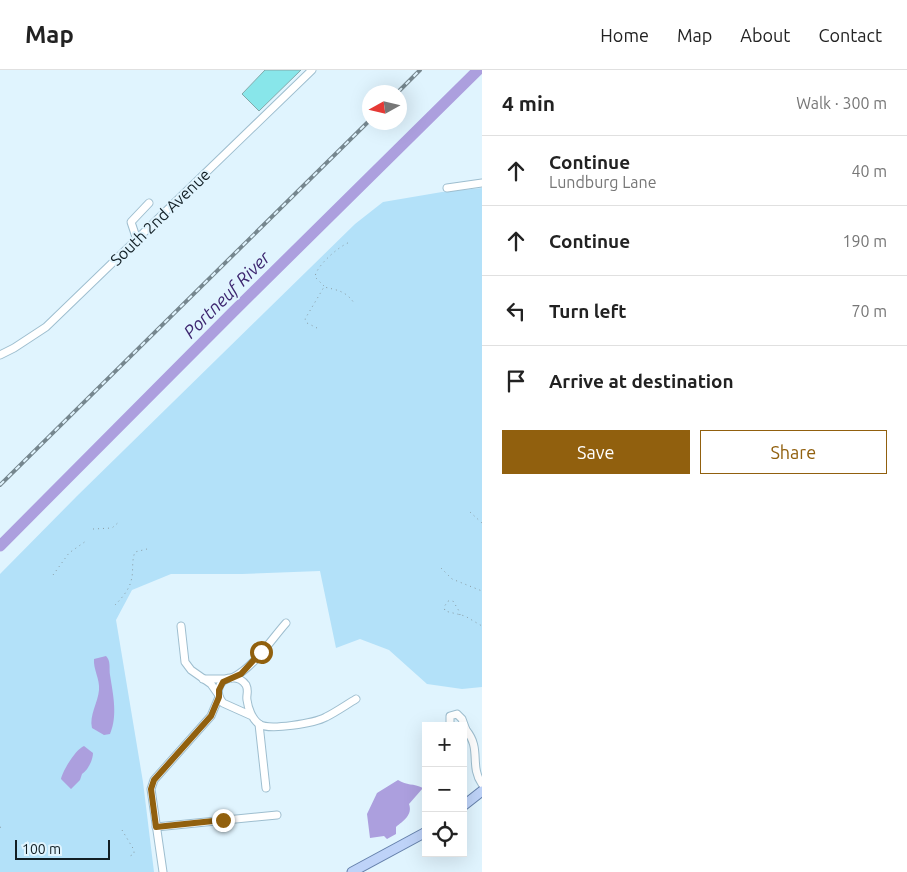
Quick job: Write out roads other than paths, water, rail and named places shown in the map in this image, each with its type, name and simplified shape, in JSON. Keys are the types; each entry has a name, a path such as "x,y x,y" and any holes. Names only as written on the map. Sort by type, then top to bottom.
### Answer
{"main road":[{"path":"467,803 482,791"},
{"path":"352,872 422,834"}],"street":[{"name":"South 2nd Avenue","path":"0,355 46,327 312,70"},
{"path":"447,188 482,183"},
{"path":"136,240 131,222 149,203"},
{"path":"163,872 151,789 154,780 211,716 219,696 220,685 230,678 241,674 286,623"},
{"path":"180,626 184,662 191,670 211,684 223,703 252,716"},
{"path":"246,686 249,666"},
{"path":"203,678 241,680 248,692 241,705 211,716"},
{"path":"246,698 252,716 259,724 268,727 312,722 325,718 356,699"},
{"path":"450,722 450,716 457,714 463,722"},
{"path":"259,724 266,788"},
{"path":"467,732 473,738 476,776 482,784"},
{"path":"156,827 277,815"}],"waterway":[{"name":"Portneuf River","path":"0,546 478,70"}],"railway":[{"path":"405,85 420,70"},
{"path":"0,485 362,128"}]}
